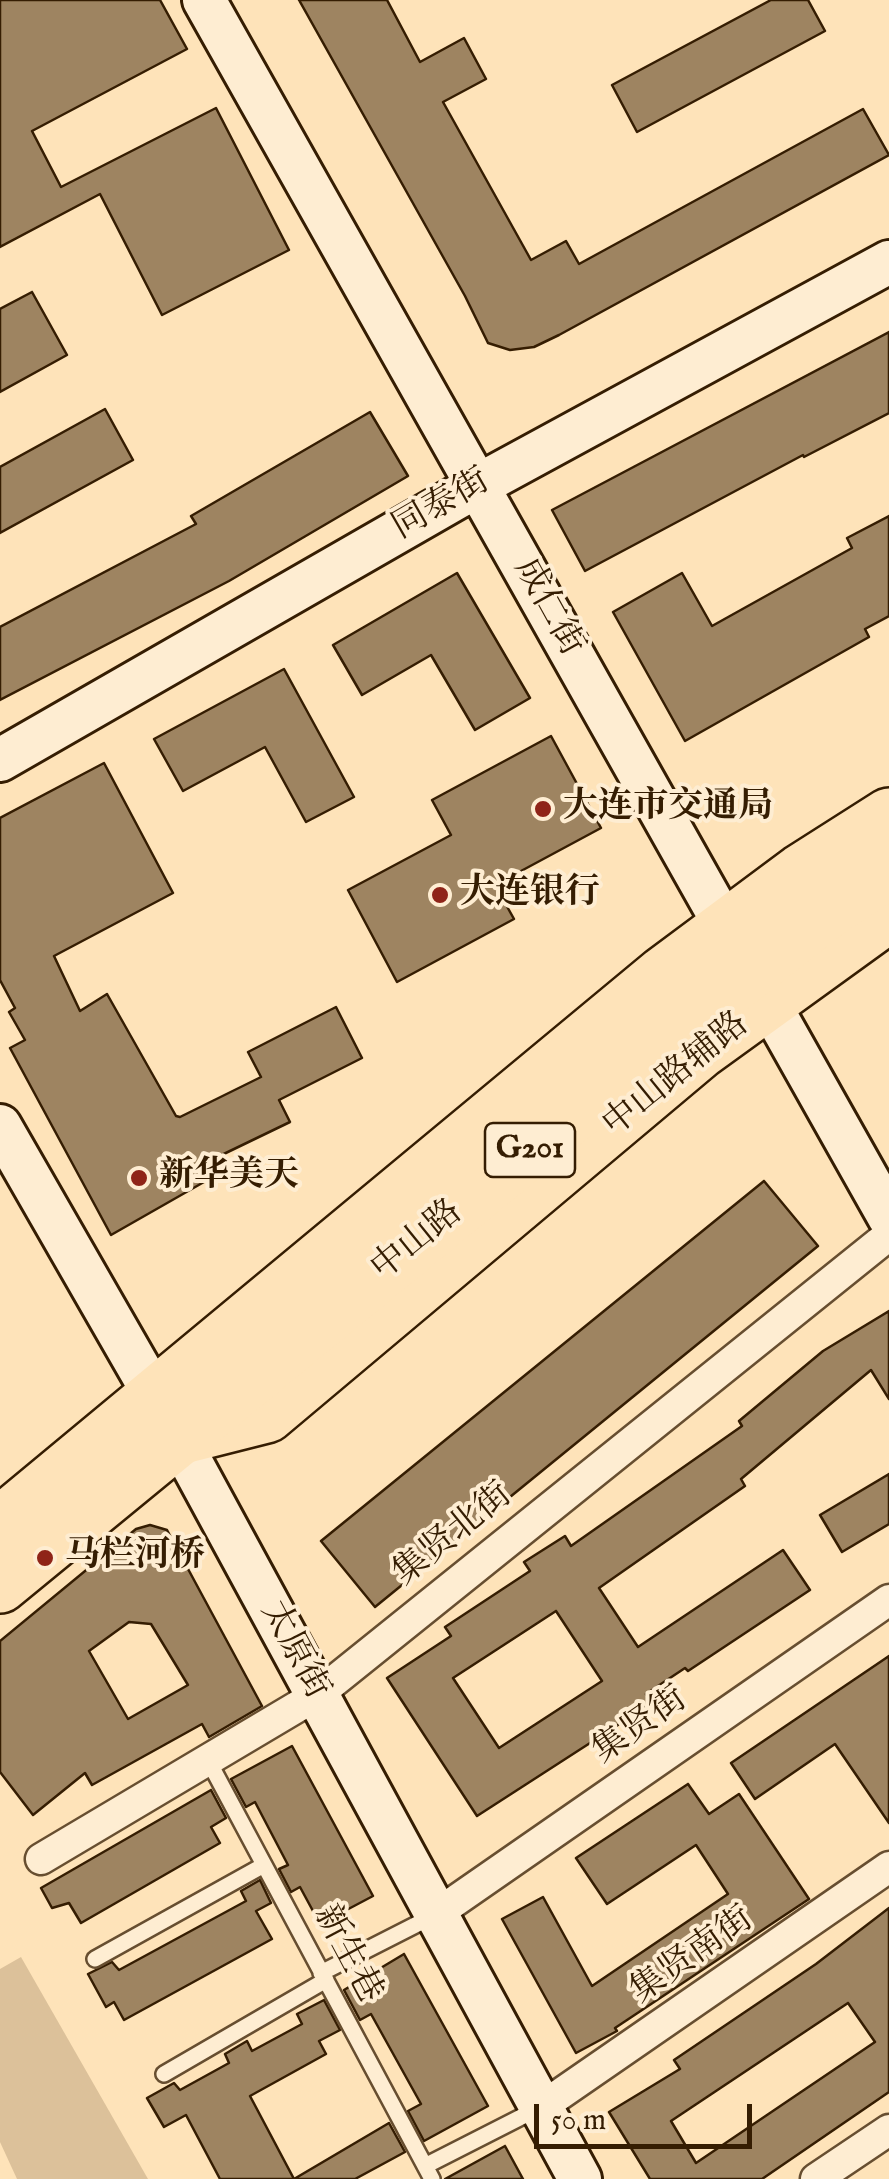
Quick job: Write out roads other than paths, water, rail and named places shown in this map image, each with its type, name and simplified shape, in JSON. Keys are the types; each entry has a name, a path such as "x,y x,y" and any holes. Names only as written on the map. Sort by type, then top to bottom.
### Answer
{"highway":[{"name":"中山路","path":"749,968 802,872 889,816"},
{"name":"中山路","path":"0,1586 166,1418 664,974 749,968 889,870"},
{"name":"中山路","path":"5,1520 166,1418"}],"main road":[{"name":"中山路辅路","path":"166,1418 268,1417 701,1053 749,968 889,917"}],"street":[{"name":"成仁街","path":"204,0 889,1217"},
{"name":"同泰街","path":"0,760 477,486 889,262"},
{"name":"太原街","path":"0,1126 166,1418 580,2179"},
{"name":"集贤北街","path":"42,1859 317,1695 889,1236"},
{"name":"集贤街","path":"435,1915 889,1600"},
{"name":"集贤南街","path":"540,2108 889,1867"},
{"path":"816,2179 889,2130"}],"lane":[{"name":"新生巷","path":"208,1760 428,2173"},
{"path":"95,1958 264,1866"},
{"path":"164,2074 323,1976 435,1915"},
{"path":"428,2173 540,2108"}],"place":[{"name":"大连市交通局","path":"543,809"},
{"name":"大连银行","path":"440,895"},
{"name":"新华美天","path":"139,1178"},
{"name":"马栏河桥","path":"45,1558"}]}
